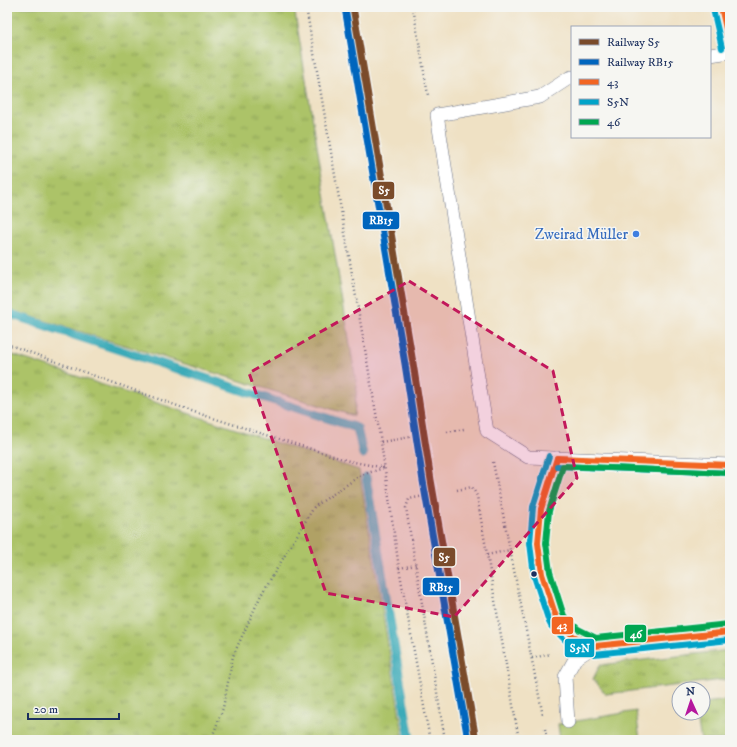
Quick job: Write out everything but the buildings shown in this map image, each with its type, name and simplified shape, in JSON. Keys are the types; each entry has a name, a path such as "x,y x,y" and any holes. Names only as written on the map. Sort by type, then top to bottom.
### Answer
{"street":[{"path":"721,7 730,46"}],"lane":[{"path":"711,55 730,52"},
{"path":"571,77 540,98 437,115 478,377 488,431 528,457 730,465"},
{"path":"557,458 541,509 538,543 542,574 557,620 573,636 595,646"},
{"path":"568,722 564,677 575,658 595,646 730,632"}],"path":[{"path":"306,7 381,442 399,568 430,740"},
{"path":"413,7 431,108 437,115"},
{"path":"7,344 197,413 349,461 385,468"},
{"path":"447,432 464,429"},
{"path":"488,431 543,717"},
{"path":"381,442 411,437"},
{"path":"211,740 223,708 233,656 261,595 314,507 361,474 385,468"},
{"path":"457,490 472,488 477,496 519,740"},
{"path":"424,496 409,499 406,508 445,740"},
{"path":"487,555 510,550"},
{"path":"399,568 416,566"},
{"path":"544,725 547,740"}],"highlighted area":[{"path":"409,281 553,371 577,478 454,617 326,593 249,373"}],"green space":[{"path":"7,7 294,7 357,387 354,416 7,309"},
{"path":"7,353 359,470 404,740 7,740"},
{"path":"730,650 730,679 711,681 671,681 671,686 606,694 593,679 600,665"},
{"path":"730,700 730,740 701,740 697,721 711,721 711,702"},
{"path":"636,711 640,740 560,740 558,724"}],"waterway":[{"path":"7,313 357,428 363,454"},
{"path":"366,477 410,740"}],"rail line":[{"name":"S5","path":"353,7 413,363 431,480 476,740"},
{"name":"RB15","path":"345,8 405,364 423,481 468,740"}],"transit line":[{"name":"43","path":"721,7 730,46"},
{"name":"S5N","path":"713,9 722,48"},
{"name":"S5N","path":"549,456 533,507 530,543 534,576 551,626 568,643 594,654 730,640"},
{"name":"43","path":"557,458 541,509 538,543 542,574 557,620 573,636 595,646 730,632"},
{"name":"43","path":"557,458 730,465"},
{"name":"S5N","path":"557,466 730,473"},
{"name":"46","path":"729,624 596,638 578,629 564,616 550,572 546,543 549,511 563,466 730,473"}],"place":[{"name":"Zweirad Müller","path":"636,234"}]}
